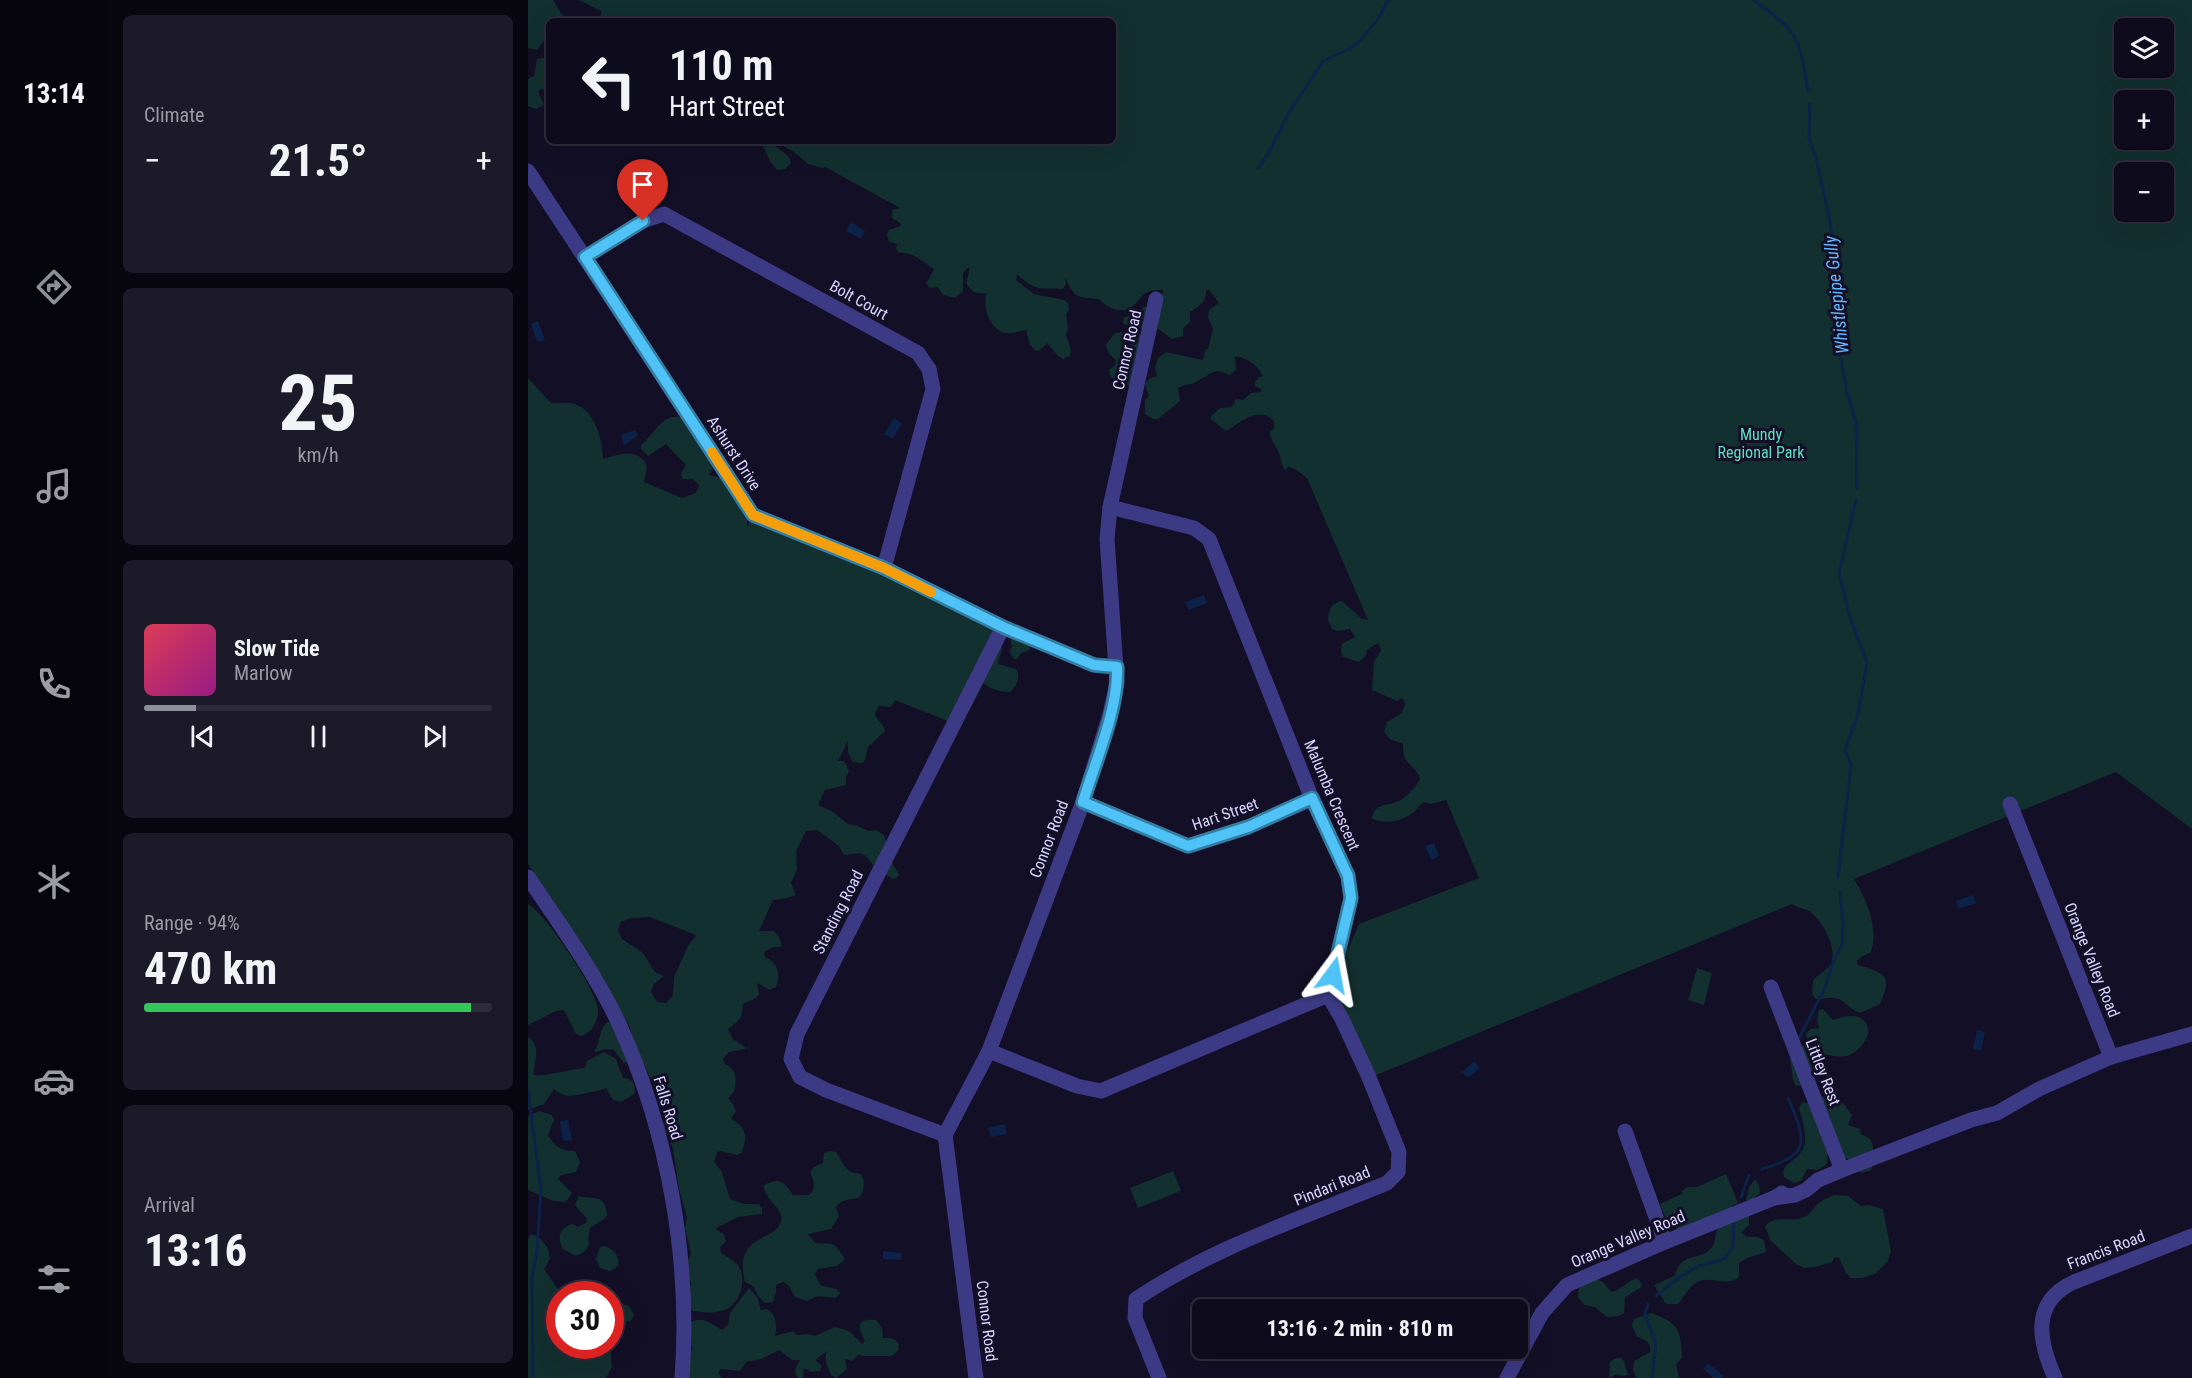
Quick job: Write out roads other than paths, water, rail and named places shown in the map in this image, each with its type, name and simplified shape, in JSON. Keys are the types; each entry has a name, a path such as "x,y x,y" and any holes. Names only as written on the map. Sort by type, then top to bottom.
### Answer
{"street":[{"name":"Ashurst Drive","path":"528,171 753,515 884,568 1003,627 1094,665 1117,667"},
{"name":"Bolt Court","path":"585,257 643,221 664,214 918,353 929,369 933,389 884,568"},
{"name":"Connor Road","path":"976,1378 945,1135 988,1051 1083,802 1118,683 1107,539 1110,507 1156,299"},
{"name":"Malumba Crescent","path":"1110,507 1194,528 1209,539 1312,798 1348,876 1351,898 1328,995"},
{"name":"Standing Road","path":"945,1135 826,1090 800,1077 791,1059 797,1034 1003,627"},
{"name":"Hart Street","path":"1083,802 1188,846 1248,827 1312,798"},
{"name":"Orange Valley Road","path":"1507,1378 1542,1313 1567,1285 1774,1198 1812,1178 1838,1172 1971,1120 2020,1092 2039,1089 2111,1057 2010,804"},
{"name":"Falls Road","path":"528,877 576,948 618,1023 645,1090 663,1149 681,1250 684,1356 682,1378"},
{"name":"Littley Rest","path":"1771,987 1838,1172"},
{"path":"988,1051 1077,1086 1101,1091 1328,995"},
{"name":"Pindari Road","path":"1160,1378 1135,1318 1136,1299 1158,1284 1243,1242 1387,1183 1398,1172 1399,1152 1368,1075 1328,995"},
{"path":"2111,1057 2192,1034"},
{"path":"1625,1131 1665,1242"},
{"name":"Francis Road","path":"2055,1378 2041,1337 2044,1312 2052,1298 2064,1286 2192,1236"}],"water":[{"path":"851,222 865,231 861,239 846,231"},
{"path":"538,321 545,340 537,342 531,324"},
{"path":"894,418 902,423 893,439 884,434"},
{"path":"635,430 638,436 624,445 621,435"},
{"path":"1204,595 1207,603 1189,610 1185,602"},
{"path":"1434,843 1439,856 1431,860 1425,846"},
{"path":"1973,895 1976,903 1959,909 1956,901"},
{"path":"1977,1030 1985,1032 1981,1051 1973,1049"},
{"path":"1474,1061 1480,1068 1468,1078 1462,1072"},
{"path":"568,1120 572,1140 563,1141 560,1121"},
{"path":"1005,1124 1007,1134 991,1137 988,1128"},
{"path":"883,1251 902,1253 901,1260 883,1259"},
{"path":"1708,1363 1724,1376 1714,1378 1703,1369"}],"waterway":[{"path":"1258,168 1268,154 1290,111 1323,61 1358,43 1377,21 1388,0"},
{"name":"Whistlepipe Gully","path":"1754,0 1780,20 1793,34 1802,58 1808,91"},
{"name":"Whistlepipe Gully","path":"1810,104 1809,138 1829,216 1836,261 1834,315 1837,340 1847,392 1856,423 1857,488"},
{"name":"Whistlepipe Gully","path":"1838,877 1851,764 1845,751 1858,714 1867,663 1850,617 1839,573 1856,500"},
{"path":"1799,1038 1825,988 1833,962 1842,944 1840,891"},
{"path":"528,1090 541,1189 537,1251 532,1277 533,1378"},
{"name":"Whistlepipe Gully","path":"1762,1169 1789,1158 1797,1152 1800,1144 1799,1125 1788,1098"},
{"name":"Whistlepipe Gully","path":"1741,1197 1749,1175"},
{"name":"Whistlepipe Gully","path":"1656,1296 1681,1276 1699,1266 1724,1259 1733,1247 1734,1220"},
{"name":"Whistlepipe Gully","path":"1648,1304 1645,1314 1656,1344 1652,1378"}],"park label":[{"name":"Mundy Regional Park","path":"1761,443"}]}
